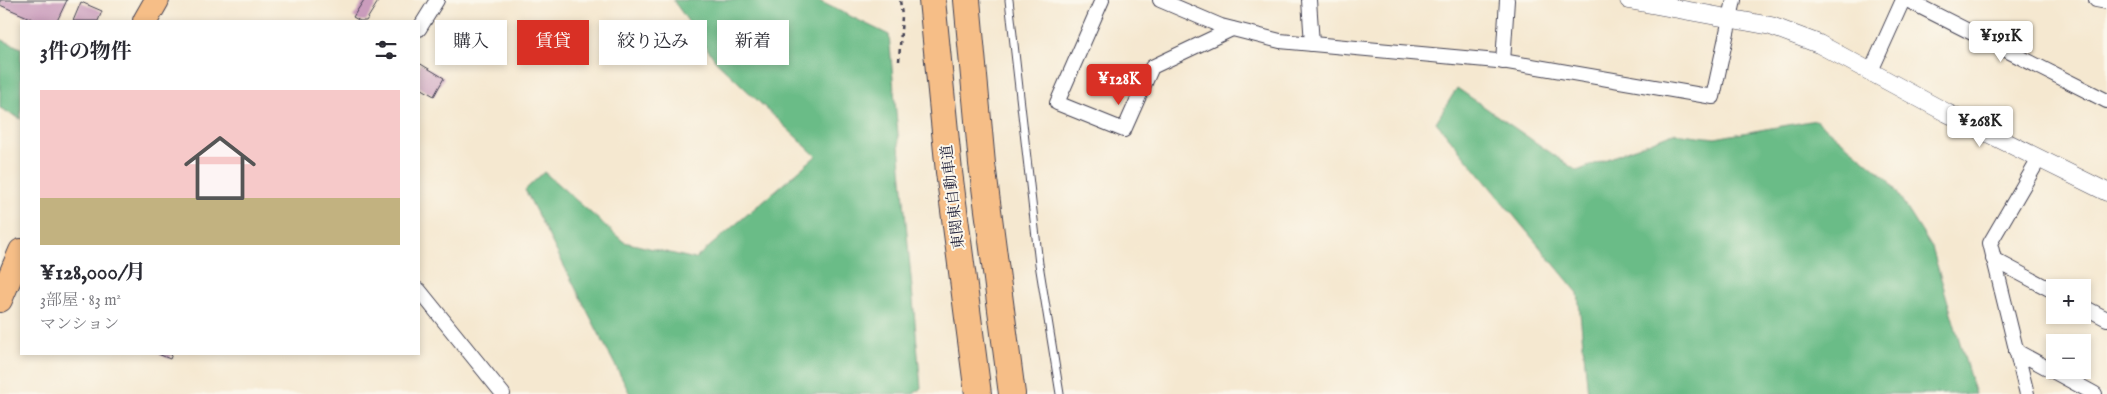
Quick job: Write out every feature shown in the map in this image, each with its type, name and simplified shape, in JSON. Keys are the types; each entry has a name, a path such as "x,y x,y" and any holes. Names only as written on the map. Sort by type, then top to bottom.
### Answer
{"highway":[{"path":"146,20 157,0"},
{"name":"東関東自動車道","path":"932,0 949,172 978,394"},
{"path":"967,0 982,164 1012,394"},
{"path":"0,300 20,253"}],"street":[{"path":"420,27 437,0"},
{"path":"1102,0 1057,103 1124,130 1152,67 1232,29"},
{"path":"1160,0 1232,29 1280,41 1503,62 1712,97 1732,8"},
{"path":"1309,0 1312,44"},
{"path":"1503,62 1507,0"},
{"path":"1629,0 1732,8 1819,44 1947,113 2107,192"},
{"path":"1871,71 1903,0"},
{"path":"1907,0 2107,101"},
{"path":"2096,0 2107,2"},
{"path":"2027,394 1990,244 2039,159"},
{"path":"1993,259 2046,287"},
{"path":"420,291 503,394"},
{"path":"2091,311 2107,319"},
{"path":"2016,351 2095,394"}],"lane":[{"path":"1009,0 1039,264 1060,394"}],"path":[{"path":"899,61 902,16 900,0"}],"green space":[{"path":"673,0 817,0 889,35 921,388 914,394 630,394 525,190 544,172 624,242 695,259 816,156 720,65 789,65 789,20 717,20 717,62 707,48 707,20 687,20"},
{"path":"0,39 20,48 20,118 0,108"},
{"path":"1457,88 1577,171 1673,133 1715,138 1816,120 1889,180 1932,248 1975,394 1588,394 1578,293 1436,122"}],"building":[{"path":"0,0 67,0 57,20 35,20 0,5"},
{"path":"364,0 379,0 367,20 358,20 353,17"},
{"path":"81,2 102,11 98,20 73,20"},
{"path":"420,64 444,78 434,96 420,88"},
{"path":"160,355 172,355 170,359"}]}
